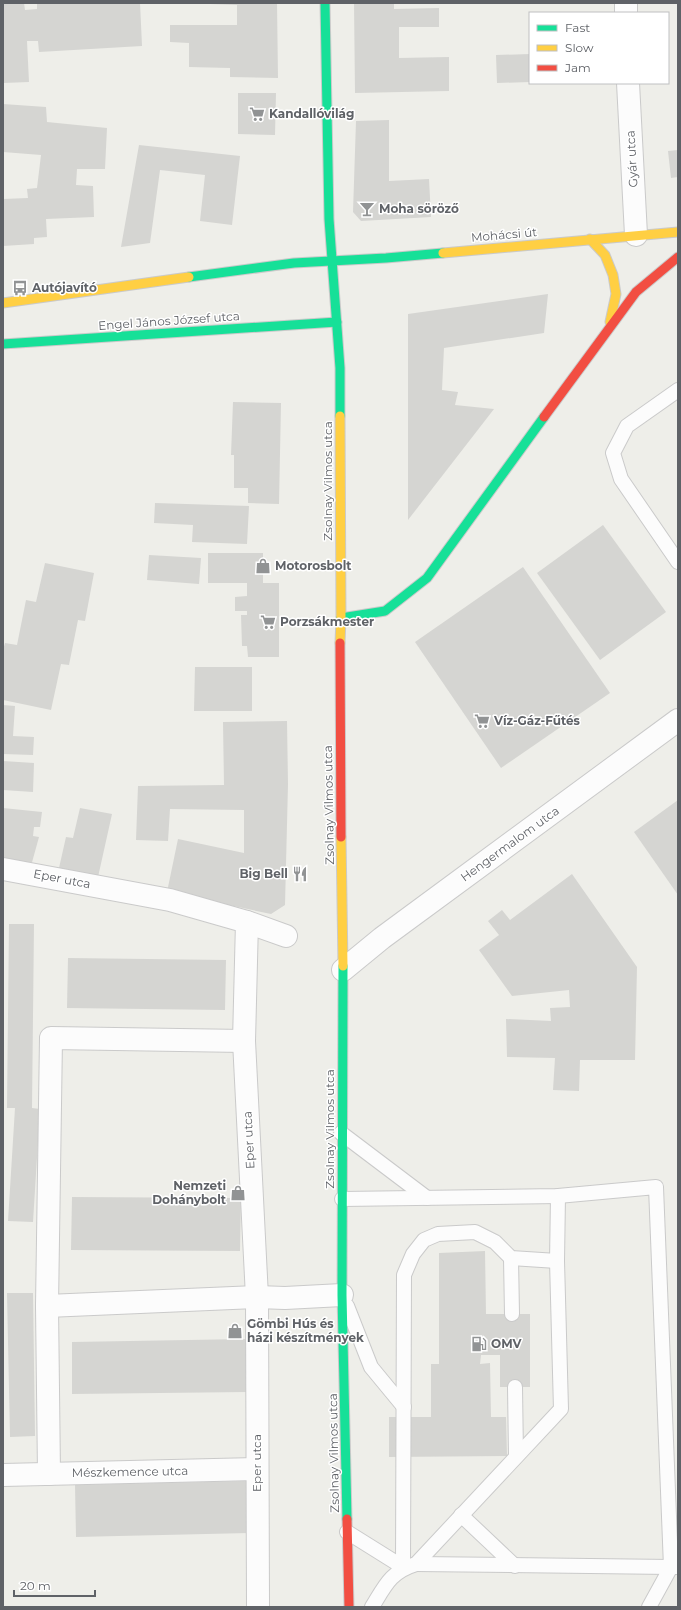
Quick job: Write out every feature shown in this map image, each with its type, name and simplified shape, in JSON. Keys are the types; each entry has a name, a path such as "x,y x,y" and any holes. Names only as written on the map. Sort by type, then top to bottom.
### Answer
{"main road":[{"name":"Zsolnay Vilmos utca","path":"325,3 329,219 340,376 341,618 339,660 343,970 342,1295 348,1607"},
{"name":"Mohácsi út","path":"332,262 678,232"},
{"path":"590,239 605,255 614,275 616,294 609,328"},
{"path":"341,618 385,611 427,578 636,292 678,257"},
{"path":"3,303 294,263 332,262"},
{"name":"Engel János József utca","path":"3,344 337,322"}],"street":[{"name":"Gyár utca","path":"628,84 636,235"},
{"name":"Hengermalom utca","path":"343,970 382,938 678,720"},
{"name":"Eper utca","path":"3,868 170,900 247,922 244,1041 257,1297 258,1607"},
{"path":"247,922 286,936"},
{"path":"48,1474 47,1306 52,1038 244,1041"},
{"path":"47,1306 342,1295"},
{"name":"Mészkemence utca","path":"3,1475 257,1469"}],"lane":[{"path":"678,390 627,426 613,453 621,479 678,562"},
{"path":"342,1133 427,1198"},
{"path":"342,1199 558,1196 656,1187 675,1567 649,1607"},
{"path":"372,1607 393,1575 410,1566 461,1515 561,1409 557,1261 558,1196"},
{"path":"410,1566 404,1407 404,1275 413,1254 424,1240 438,1234 475,1232 495,1242 511,1258 557,1261"},
{"path":"511,1258 512,1314"},
{"path":"342,1295 371,1367 404,1407"},
{"path":"515,1387 516,1456"},
{"path":"461,1515 515,1566"},
{"path":"347,1532 410,1566 675,1567"}],"building":[{"path":"3,3 24,3 25,10 37,9 37,3 140,3 142,46 39,52 38,41 27,41 29,82 3,83"},
{"path":"210,3 277,3 278,78 230,77 230,68 189,67 189,43 170,42 170,25 237,25 237,5"},
{"path":"354,3 394,3 394,9 439,8 439,27 399,27 399,58 449,57 449,91 355,93"},
{"path":"529,54 529,82 497,83 496,55"},
{"name":"Kandallóvilág","path":"238,93 276,93 275,135 238,134"},
{"path":"3,104 46,107 47,122 107,128 105,169 77,169 76,185 93,186 94,217 46,219 47,237 34,238 34,244 3,246 3,199 28,198 27,189 37,188 41,155 3,152"},
{"path":"389,120 389,181 429,179 431,217 361,221 353,212 356,121"},
{"path":"139,145 240,156 232,225 200,221 205,175 160,170 150,243 121,247"},
{"path":"678,150 678,177 671,178 668,151"},
{"path":"548,294 544,333 444,348 442,390 458,392 455,405 494,409 408,520 408,314"},
{"path":"233,402 281,403 279,504 248,503 248,488 234,488 234,455 231,455"},
{"path":"155,503 249,506 247,544 192,542 193,525 154,523"},
{"path":"603,525 666,612 600,660 537,573"},
{"path":"208,553 263,553 263,583 279,583 279,657 248,657 247,646 242,646 241,615 247,615 247,611 235,611 235,597 247,596 247,583 208,583"},
{"path":"149,555 201,558 199,584 147,580"},
{"path":"45,563 94,573 85,621 78,620 69,665 61,664 51,710 3,700 3,650 5,643 17,645 26,600 36,602"},
{"path":"523,567 610,693 501,768 415,642"},
{"path":"195,667 252,667 252,711 194,711"},
{"path":"3,705 15,706 13,736 34,737 33,755 3,754"},
{"path":"287,721 288,784 285,905 271,914 167,892 178,839 244,853 244,810 170,809 168,841 136,840 138,786 224,785 223,722"},
{"path":"3,761 34,763 33,792 3,790"},
{"path":"678,800 678,895 634,832"},
{"path":"3,808 42,812 40,827 34,827 33,836 39,837 31,866 3,861"},
{"path":"80,808 112,814 98,877 59,868 66,837 73,838"},
{"path":"572,874 637,967 635,1060 580,1060 579,1091 553,1090 555,1058 507,1057 506,1019 551,1021 550,1008 570,1007 569,990 512,996 479,950 499,935 488,921 502,910 510,920"},
{"path":"9,924 34,924 32,1108 40,1109 33,1222 8,1221 15,1108 7,1108"},
{"path":"68,958 226,960 225,1010 67,1008"},
{"path":"72,1197 241,1198 240,1251 71,1250"},
{"path":"485,1251 486,1314 530,1314 530,1387 500,1387 500,1355 481,1355 480,1364 490,1363 491,1417 506,1417 507,1456 389,1457 389,1417 431,1417 431,1364 439,1364 439,1253"},
{"path":"7,1293 33,1293 35,1436 10,1437"},
{"path":"246,1339 247,1392 72,1394 72,1342"},
{"path":"248,1481 249,1533 76,1537 75,1485"}],"traffic: fast":[{"path":"325,3 329,219 340,368 340,416"},
{"path":"189,277 294,263 443,253"},
{"path":"3,344 337,322"},
{"path":"341,618 385,611 427,578 544,417"},
{"path":"343,966 342,1295 347,1519"}],"traffic: slow":[{"path":"443,253 678,232"},
{"path":"590,239 605,255 613,275 616,294 610,322"},
{"path":"3,303 189,277"},
{"path":"340,416 340,643"},
{"path":"341,837 343,966"}],"traffic: jam":[{"path":"544,417 636,292 678,257"},
{"path":"340,643 341,837"},
{"path":"347,1519 349,1607"}],"place":[{"name":"Kandallóvilág","path":"257,114"},
{"name":"Moha söröző","path":"367,209"},
{"name":"Autójavító","path":"20,288"},
{"name":"Motorosbolt","path":"263,566"},
{"name":"Porzsákmester","path":"268,622"},
{"name":"Víz-Gáz-Fűtés","path":"482,721"},
{"name":"Big Bell","path":"300,874"},
{"name":"Nemzeti Dohánybolt","path":"238,1193"},
{"name":"Gömbi Hús és házi készítmények","path":"235,1331"},
{"name":"OMV","path":"479,1344"}]}
